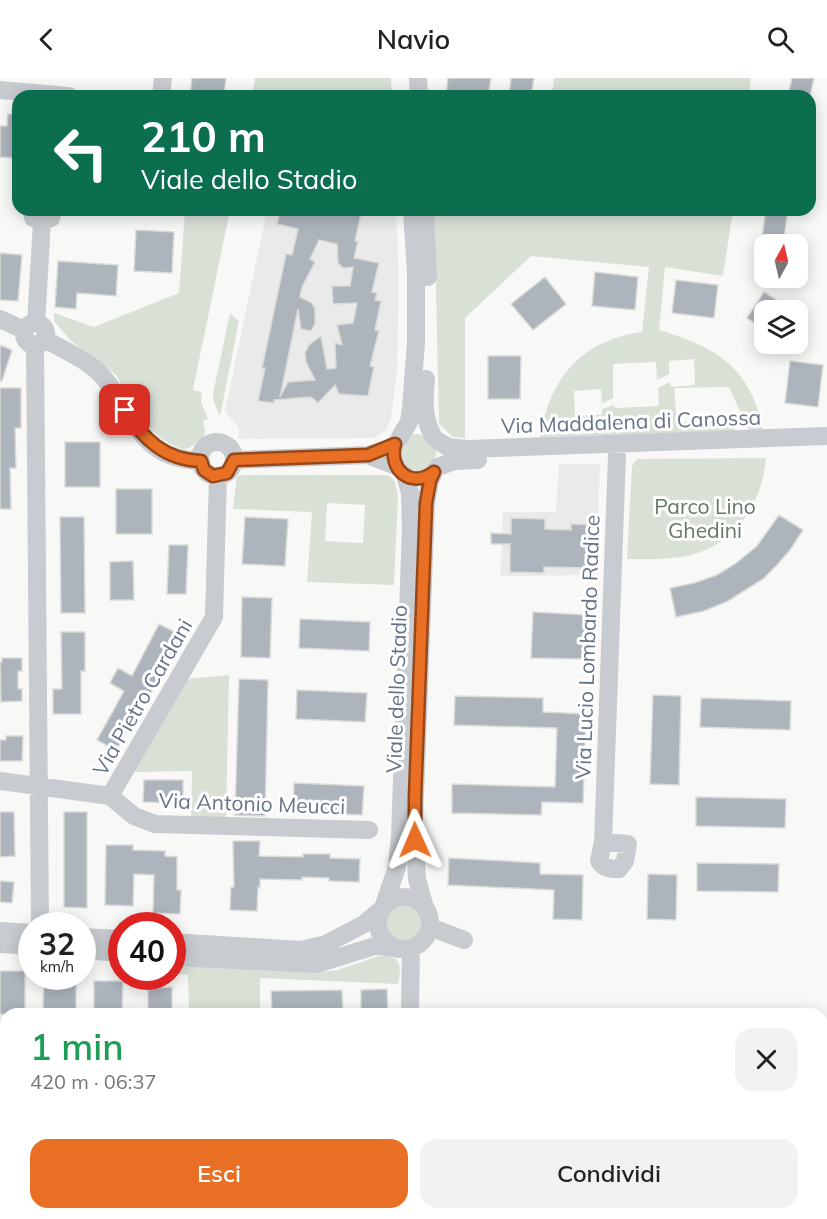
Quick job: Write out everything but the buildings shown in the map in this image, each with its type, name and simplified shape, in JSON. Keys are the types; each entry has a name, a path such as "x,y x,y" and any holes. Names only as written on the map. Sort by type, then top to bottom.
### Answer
{"street":[{"path":"0,90 50,89"},
{"path":"40,912 35,334 42,216"},
{"name":"Viale dello Stadio","path":"383,908 397,867 400,836 411,528 410,493 393,459 398,440 409,422 411,408 416,342 416,273 412,216"},
{"name":"Viale dello Stadio","path":"425,216 428,296 424,400 426,420 441,458 430,481 426,503 414,821 417,879 425,908"},
{"path":"0,319 35,334 89,364 104,377 132,422 158,449 188,461 201,461"},
{"path":"234,460 368,455 398,440 407,432 416,430 425,431 435,439"},
{"name":"Via Maddalena di Canossa","path":"436,469 463,460 549,457 660,442 827,436"},
{"name":"Via Maddalena di Canossa","path":"435,439 448,447 460,449 584,445 611,449 689,452 827,445"},
{"path":"689,452 699,445 735,444 743,440 755,443 790,442 808,446"},
{"path":"217,442 231,450 234,460 227,473 218,476 213,476 204,470 201,461 203,451 217,442"},
{"path":"533,447 547,452 549,457 559,451 584,445"},
{"name":"Via Lucio Lombardo Radice","path":"603,842 611,449"},
{"path":"368,455 417,479 429,476 436,469"},
{"name":"Via Pietro Cardani","path":"110,796 214,617 218,476"},
{"path":"0,781 110,796"},
{"name":"Via Antonio Meucci","path":"110,796 134,816 155,825 369,830"},
{"path":"186,950 301,950 326,944 349,933 364,924 391,901 407,898 425,908 429,916 430,927 426,937 407,953"},
{"path":"383,908 379,916 380,934 384,941 407,953"},
{"path":"430,927 464,940"},
{"path":"0,931 18,932"},
{"path":"0,944 18,945"},
{"path":"186,951 317,964 378,945 407,953"},
{"path":"407,953 410,1008"}],"shaded area":[{"path":"266,216 396,216 399,279 397,369 391,420 386,430 374,438 238,439 239,428 225,411"},
{"path":"559,464 600,464 596,575 500,576 503,512 556,512"}],"green space":[{"path":"255,78 391,78 392,90 253,90"},
{"path":"554,78 751,78 750,90 553,90"},
{"path":"185,216 229,216 193,390 202,392 201,402 208,419 203,421 204,437 189,448 182,449 159,437 140,419 116,375 70,340 54,321 54,313 94,327 179,293"},
{"path":"434,216 732,216 723,276 665,267 659,330 698,344 714,352 728,363 750,390 763,430 749,431 729,387 674,388 677,422 732,421 735,431 540,437 552,397 572,365 602,343 642,332 649,267 531,256 465,318 465,438 453,437 439,424","holes":["694,359 695,385 671,387 670,382 658,388 659,406 615,408 614,405 602,409 602,415 575,416 574,391 601,389 602,403 613,398 613,364 656,362 657,380 669,374 669,361"]},
{"path":"230,313 239,321 220,416 213,394"},
{"path":"417,434 430,440 436,453 430,466 417,472 404,466 398,453 404,440"},
{"name":"Parco Lino Ghedini","path":"766,458 759,492 752,507 732,533 719,543 687,556 664,559 627,559 632,466 637,459"},
{"path":"388,475 394,480 398,495 394,585 307,582 312,512 233,509 237,476","holes":["327,503 365,505 363,543 325,541"]},
{"path":"229,675 226,819 191,819 192,771 133,772 186,679"},
{"path":"404,904 417,910 423,923 417,936 404,942 391,936 385,923 391,910"},
{"path":"384,954 398,962 400,973 398,984 260,978 260,1008 189,1008 186,964 318,972 338,970"}],"route":[{"path":"125,410 144,437 158,449 188,461 201,461 204,470 213,476 223,475 231,470 234,460 368,455 390,448 395,444 393,459 405,475 417,479 434,472 426,503 415,840"}]}
